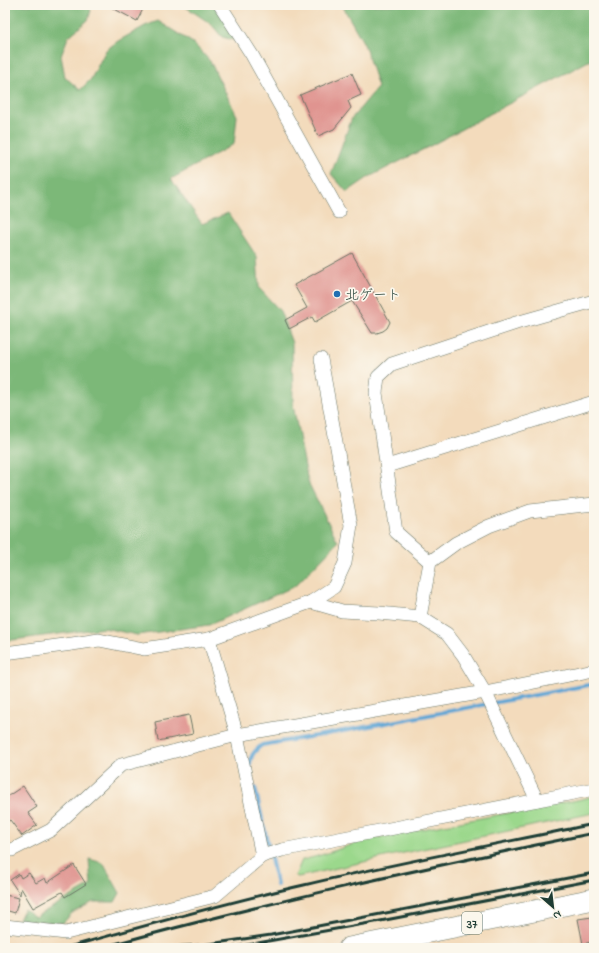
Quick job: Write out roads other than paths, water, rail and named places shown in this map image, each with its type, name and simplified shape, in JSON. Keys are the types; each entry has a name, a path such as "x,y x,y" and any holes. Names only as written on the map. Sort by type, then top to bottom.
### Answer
{"main road":[{"name":"37","path":"349,948 594,899"}],"street":[{"path":"220,5 252,55 339,212"},
{"path":"430,562 396,532 376,393 378,377 392,364 516,323 594,301"},
{"path":"5,653 99,640 144,649 209,639 311,602 334,587 345,563 351,525 321,359"},
{"path":"387,466 594,402"},
{"path":"420,616 430,562 456,543 489,526 530,511 594,504"},
{"path":"311,602 342,611 420,616 447,634 463,655 485,692 537,800"},
{"path":"209,639 237,735 262,856"},
{"path":"5,850 12,850 50,830 121,765 237,735 485,692 594,670"},
{"path":"5,926 66,933 215,896 262,856 282,850 594,789"}],"waterway":[{"path":"250,768 250,761 253,755 262,745 594,684"},
{"path":"255,788 277,885"}],"railway":[{"path":"65,948 244,899 412,861 594,824"},
{"path":"100,948 346,886 594,833"},
{"path":"154,948 202,945 271,935 594,873"},
{"path":"230,948 594,880"},
{"path":"5,946 30,948"}],"place":[{"name":"北ゲート","path":"337,294"}]}
